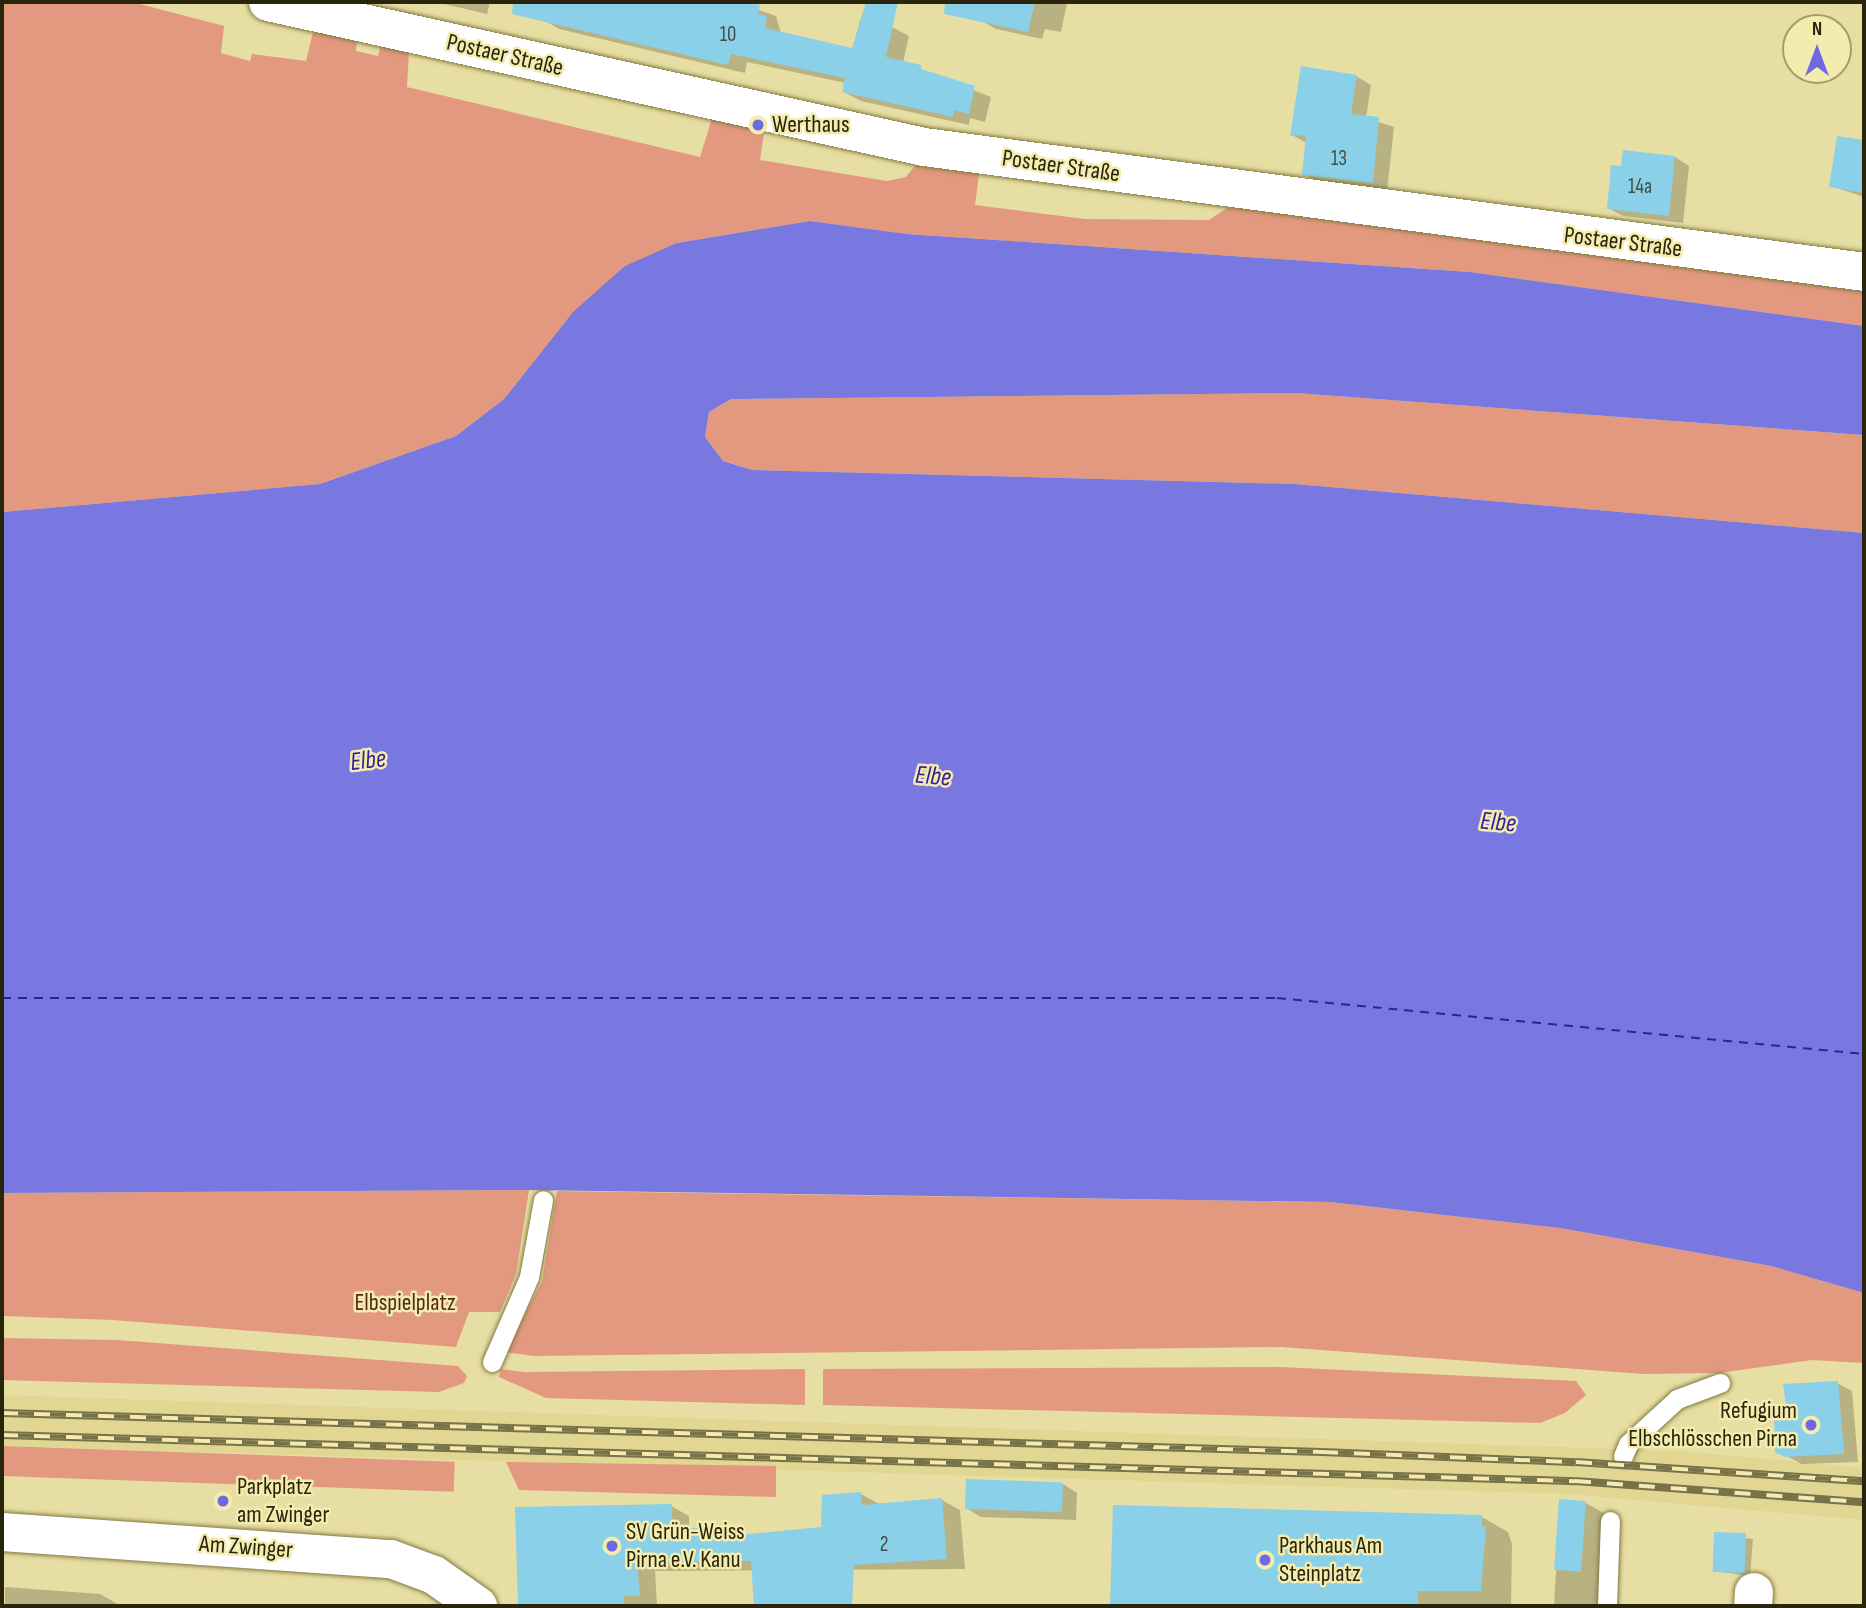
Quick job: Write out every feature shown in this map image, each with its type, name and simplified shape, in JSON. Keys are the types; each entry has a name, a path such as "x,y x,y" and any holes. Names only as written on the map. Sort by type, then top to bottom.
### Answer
{"street":[{"name":"Postaer Straße","path":"268,2 924,147 1864,272"},
{"name":"Am Zwinger","path":"2,1532 390,1559 434,1575 478,1606"}],"lane":[{"path":"492,1362 529,1277 543,1200"},
{"path":"1623,1456 1628,1444 1676,1399 1720,1383"},
{"path":"1607,1606 1610,1521"}],"shaded area":[{"path":"2,1395 1678,1451 1864,1468 1864,1520 1567,1494 2,1446"}],"green space":[{"path":"2,2 132,2 224,26 221,53 250,61 252,54 306,61 313,32 357,39 356,51 378,56 381,45 409,52 407,87 700,157 713,115 765,127 760,160 887,181 906,177 922,157 980,166 975,205 1085,219 1209,220 1233,204 1864,287 1864,326 1470,272 907,234 810,221 677,243 573,312 504,399 456,436 320,484 2,512"},
{"path":"1295,393 1864,435 1864,533 1295,484 752,470 723,461 705,437 709,412 731,399"},
{"name":"Elbspielplatz","path":"529,1190 516,1274 500,1312 469,1312 456,1347 113,1320 2,1316 2,1193"},
{"path":"557,1191 1330,1202 1560,1228 1771,1266 1864,1293 1864,1363 1812,1360 1718,1373 1643,1374 1281,1347 534,1356 505,1352 542,1282"},
{"path":"2,1338 117,1340 458,1366 467,1376 464,1383 439,1392 2,1380"},
{"path":"1280,1367 1576,1381 1586,1395 1565,1413 1540,1423 823,1405 823,1369"},
{"path":"501,1369 524,1372 805,1369 805,1405 546,1398 499,1377"},
{"path":"2,1446 455,1462 454,1492 2,1476"},
{"path":"506,1462 776,1466 776,1497 519,1490"}],"water":[{"name":"Elbe","path":"810,221 907,234 1470,272 1864,326 1864,435 1295,393 731,399 709,412 705,437 723,461 752,470 1295,484 1864,533 1864,1293 1771,1266 1560,1228 1330,1202 529,1190 2,1193 2,512 320,484 456,436 504,399 573,312 625,266 677,243"}],"building":[{"path":"513,2 744,2 760,5 758,14 767,16 765,28 852,48 866,2 898,2 886,57 921,65 921,69 975,86 969,114 954,110 953,117 842,92 845,78 731,54 728,65 512,14"},
{"path":"945,2 1035,2 1028,32 944,14"},
{"path":"1301,66 1357,75 1351,114 1379,117 1373,183 1302,175 1306,135 1290,136"},
{"path":"1837,136 1864,140 1864,193 1829,187"},
{"path":"1623,150 1675,156 1669,216 1607,209 1611,165 1621,166"},
{"path":"1838,1381 1844,1454 1785,1457 1775,1452 1774,1413 1787,1412 1783,1384"},
{"path":"966,1479 1063,1482 1062,1512 965,1509"},
{"path":"861,1492 862,1505 942,1498 947,1559 854,1565 852,1606 754,1606 751,1561 637,1562 640,1596 624,1596 624,1606 518,1606 515,1507 672,1504 672,1530 709,1527 709,1538 821,1527 822,1495"},
{"path":"1559,1499 1586,1501 1581,1572 1554,1570"},
{"name":"Parkhaus Am Steinplatz","path":"1113,1505 1482,1515 1482,1526 1486,1527 1481,1591 1418,1591 1418,1606 1110,1606"},
{"path":"1714,1532 1746,1533 1745,1573 1713,1572"}],"ferry route":[{"path":"2,998 1277,998 1864,1054"}],"railway":[{"path":"2,1413 1322,1452 1576,1462 1864,1481"},
{"path":"2,1435 1575,1481 1864,1502"}],"place":[{"name":"Werthaus","path":"758,125"},
{"name":"Refugium Elbschlösschen Pirna","path":"1811,1425"},
{"name":"Parkplatz am Zwinger","path":"223,1501"},
{"name":"SV Grün-Weiss Pirna e.V. Kanu","path":"612,1546"},
{"name":"Parkhaus Am Steinplatz","path":"1265,1560"}]}
